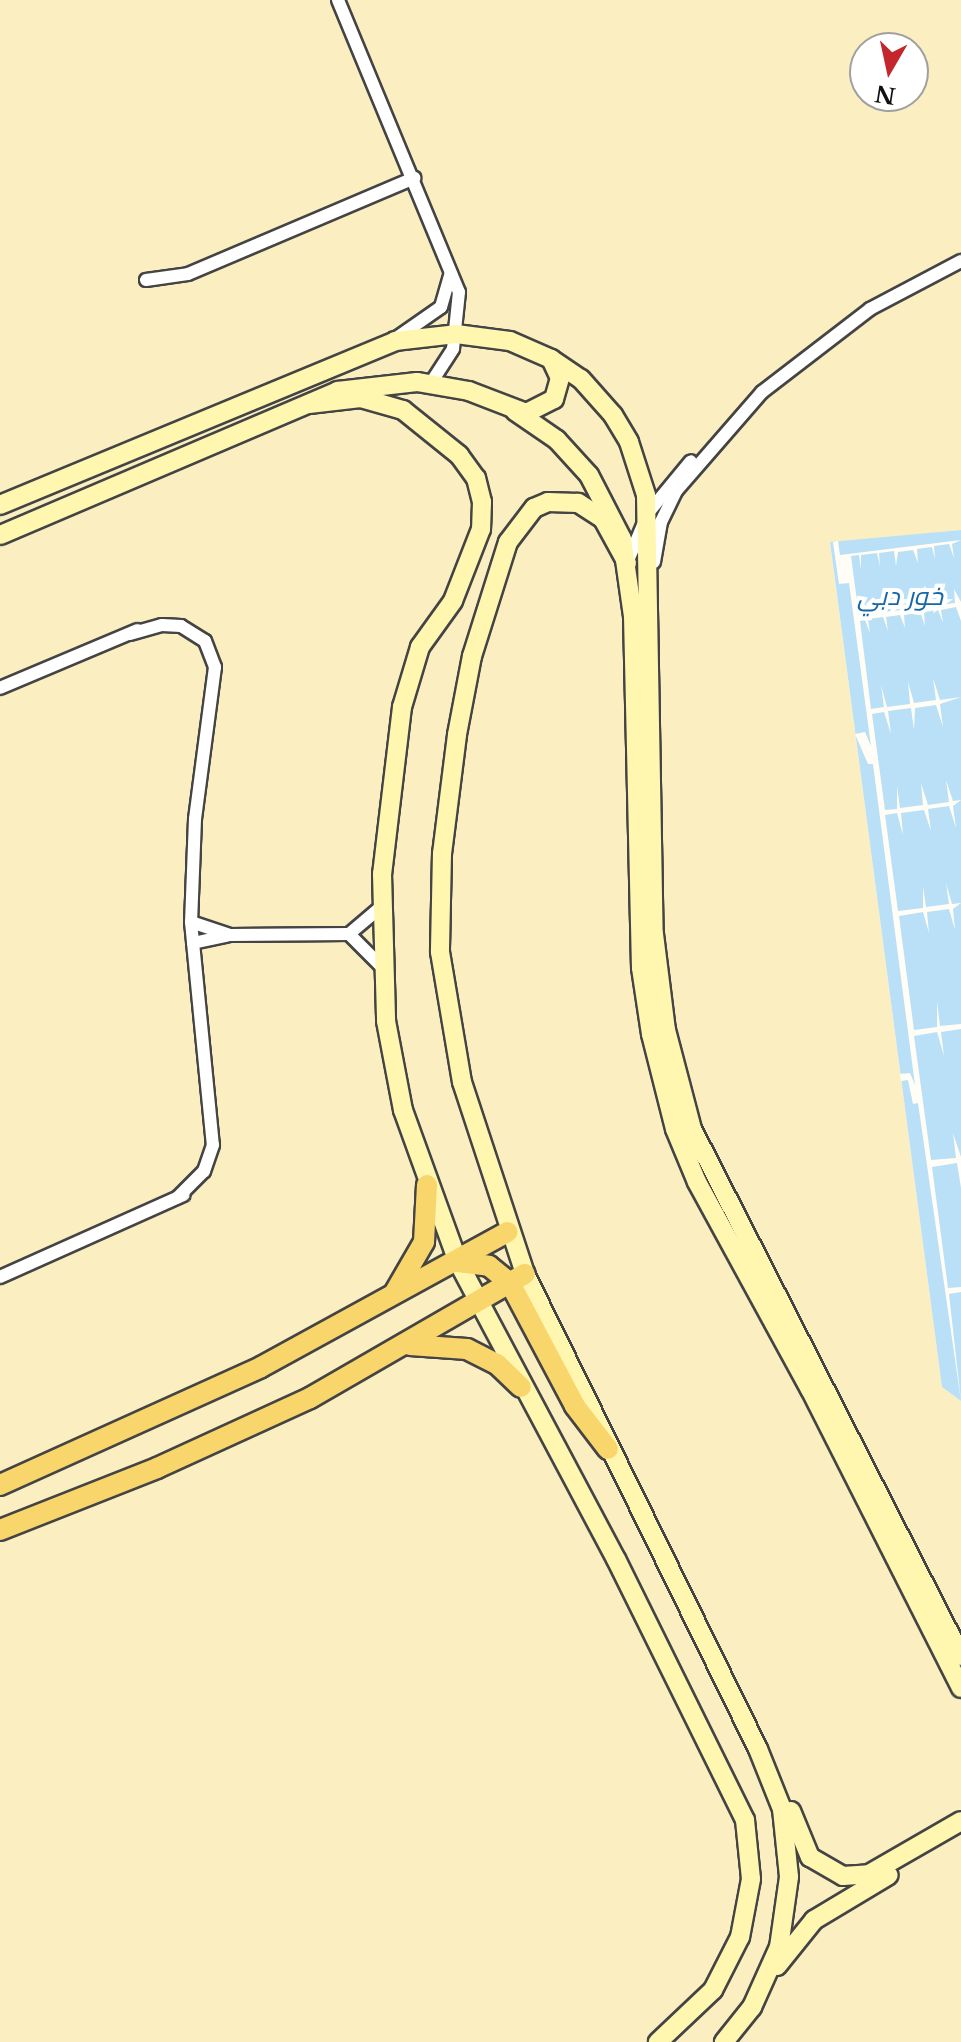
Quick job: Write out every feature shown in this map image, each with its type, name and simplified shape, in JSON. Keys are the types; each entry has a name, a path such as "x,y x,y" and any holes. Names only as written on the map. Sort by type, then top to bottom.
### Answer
{"main road":[{"path":"0,505 374,349 418,336 456,334 510,341 551,359 592,390 622,428 642,477 648,513 654,934 666,1030 686,1112 712,1176 955,1645 961,1688"},
{"path":"515,411 537,412 554,399 560,378 551,359"},
{"path":"0,535 309,404 364,385 431,383 469,391 515,411 557,440 589,475 614,516 627,563 641,968 670,1110 697,1182 955,1645"},
{"path":"309,404 361,398 403,410 459,455 476,478 482,502 481,529 453,601 408,674 387,807 381,907 382,967 393,1066 427,1185 458,1262 521,1387 616,1559 745,1820 751,1879 740,1937 713,1990 658,2042"},
{"path":"627,563 612,531 592,509 563,500 534,508 508,542 464,695 442,853 440,952 459,1071 508,1232 518,1279 575,1406 608,1449 810,1857 843,1876 869,1874 961,1821"},
{"path":"388,1299 407,1277 424,1242 427,1185"},
{"path":"0,1485 261,1367 508,1232"},
{"path":"458,1262 489,1266 518,1279"},
{"path":"0,1530 229,1437 402,1346 518,1279"},
{"path":"402,1346 435,1343 467,1349 497,1364 521,1387"},
{"path":"768,1978 786,1915 789,1877 787,1839 773,1783"},
{"path":"724,2042 768,1978 824,1912 961,1834"}],"street":[{"path":"338,0 451,265 459,292 456,334 447,362 431,383"},
{"path":"146,280 188,274 414,178"},
{"path":"627,563 648,513 669,483 787,369 841,328 961,261"},
{"path":"374,349 431,318 448,294 451,265"},
{"path":"651,589 657,539 668,506 715,441"},
{"path":"0,688 164,619 185,620 203,629 219,656 195,819 191,922 211,1105 210,1158 200,1176 178,1197 0,1277"},
{"path":"193,943 230,935 349,934 381,907"},
{"path":"191,922 230,935"},
{"path":"349,934 382,967"}],"sand":[{"path":"0,0 961,0 961,530 830,543 942,1387 961,1401 961,2042 0,2042"}],"water":[{"name":"خور دبي","path":"961,530 961,1401 942,1387 830,542"}],"pier":[{"path":"961,540 952,544 954,558 949,544 934,546 935,560 932,547 917,549 918,563 913,550 898,552 896,566 894,551 879,553 880,567 877,553 861,555 861,570 859,555 851,556 859,616 865,615 863,601 868,615 882,612 881,599 885,612 900,610 901,596 903,610 920,607 918,594 923,607 937,605 936,591 940,605 955,603 954,589 961,602 961,621 956,607 941,610 943,623 938,610 924,612 925,626 920,612 904,615 905,628 900,615 886,617 888,631 883,617 868,619 870,633 865,620 860,621 871,709 884,707 881,685 887,707 910,704 908,682 914,703 936,700 933,678 940,700 961,697 940,704 943,727 936,705 915,708 914,730 911,708 888,711 891,734 884,712 872,714 885,810 897,809 897,786 900,808 923,805 921,783 928,805 949,802 946,780 953,801 961,800 953,806 956,828 949,806 928,809 931,831 924,810 901,813 903,835 897,813 885,815 898,911 923,908 923,886 926,907 949,904 946,883 952,904 961,903 953,909 955,930 949,909 927,912 929,933 923,912 899,916 914,1030 937,1027 937,1001 940,1026 961,1024 961,1029 941,1032 944,1056 937,1032 914,1036 931,1160 956,1158 953,1133 961,1157 961,1188 957,1163 932,1167 948,1288 961,1287 961,1292 949,1294 961,1401 918,1103 913,1104 908,1080 901,1081 900,1074 910,1073 915,1085 873,764 868,764 855,734 865,732 871,746 849,583 839,584 833,542 838,541 840,555"}]}
